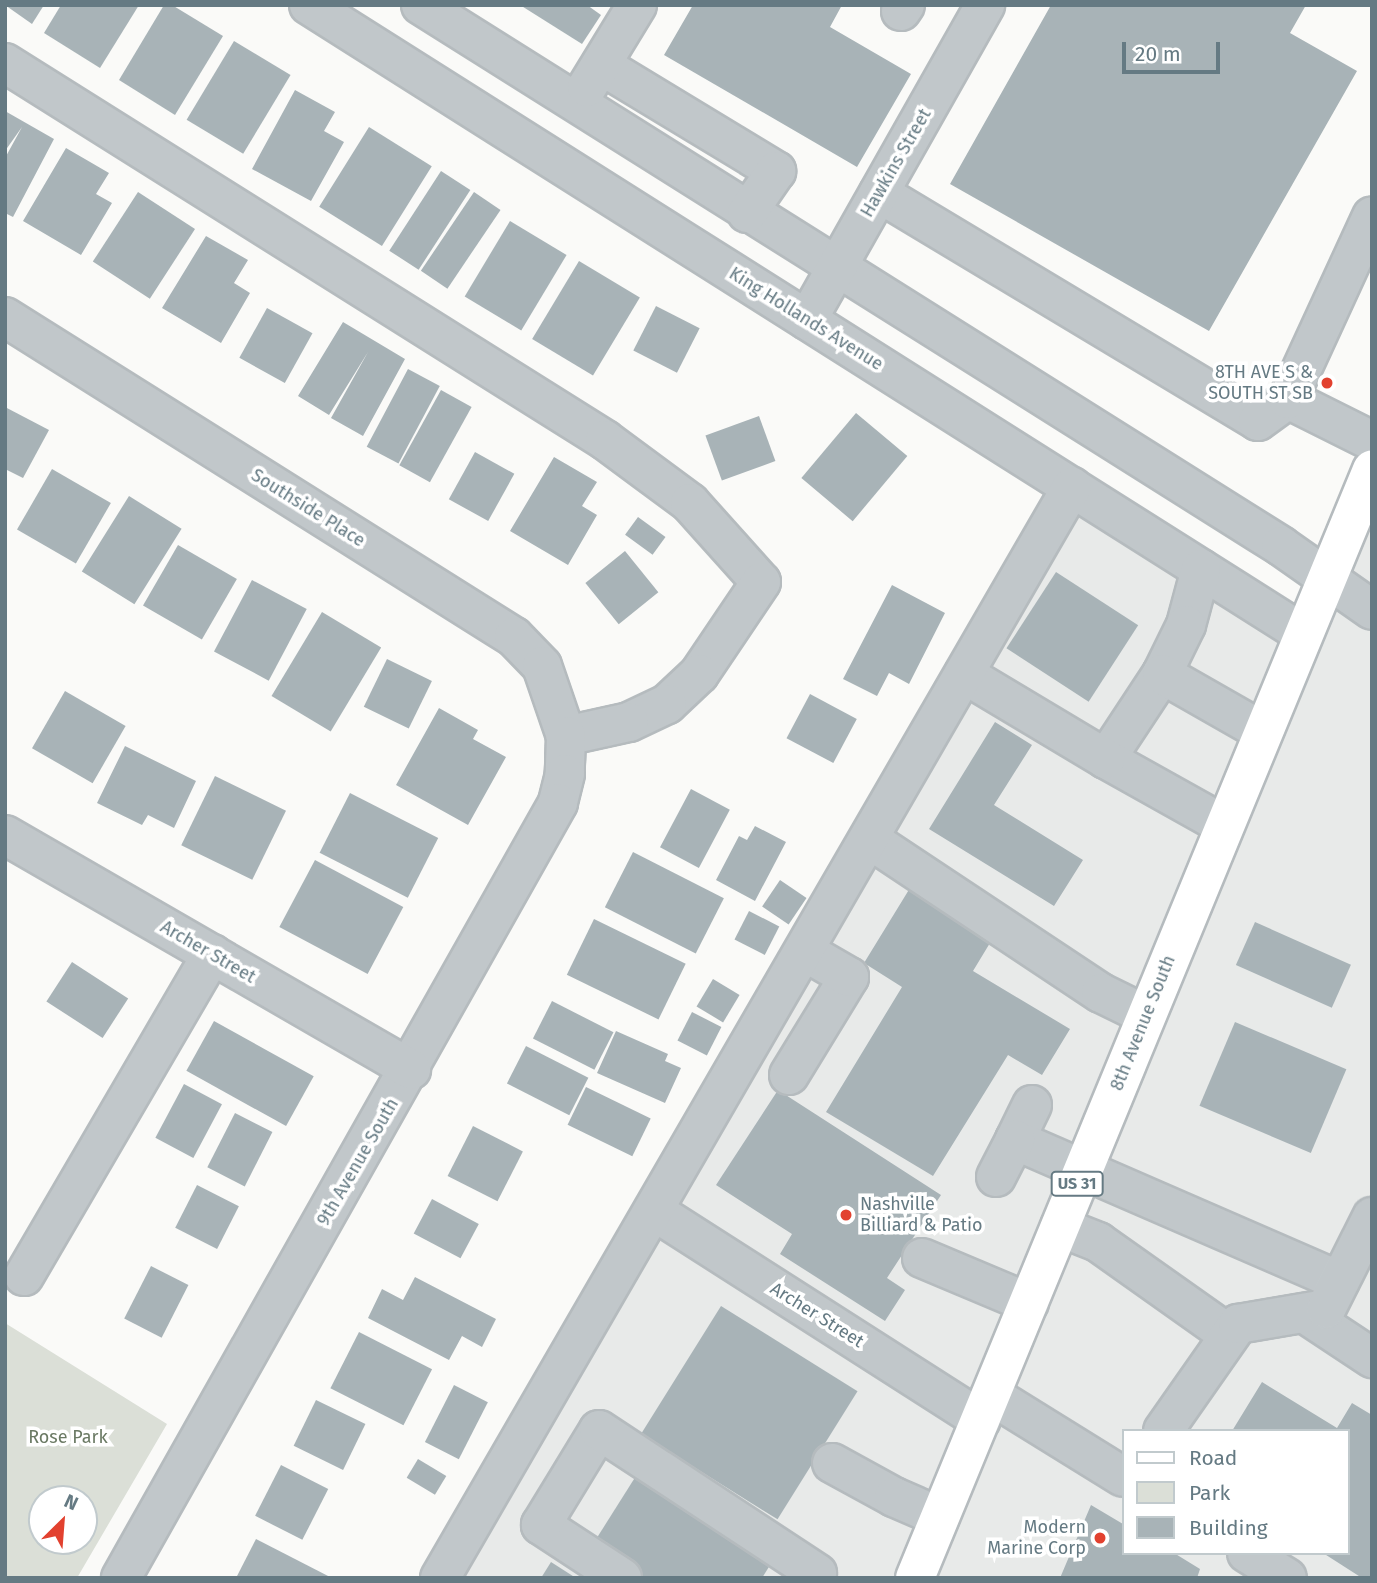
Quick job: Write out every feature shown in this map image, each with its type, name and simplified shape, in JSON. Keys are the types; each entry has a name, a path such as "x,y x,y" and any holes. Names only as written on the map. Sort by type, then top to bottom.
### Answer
{"main road":[{"name":"8th Avenue South","path":"915,1578 1262,731 1372,470"}],"street":[{"name":"King Hollands Avenue","path":"309,5 1303,633"},
{"path":"421,5 836,269 1282,546 1372,610"},
{"path":"577,104 637,5"},
{"name":"Hawkins Street","path":"807,320 985,5"},
{"path":"5,63 605,440 690,503 761,582 699,674 667,704 629,722 566,736"},
{"path":"601,65 776,171 747,213"},
{"path":"662,159 687,117"},
{"path":"879,193 1258,421 1288,399 1372,216"},
{"name":"Southside Place","path":"5,317 514,637 542,666 566,736"},
{"path":"1288,399 1372,441"},
{"path":"440,1578 1072,487"},
{"path":"1106,759 1162,674 1186,625 1201,569"},
{"path":"964,674 1106,759 1224,825"},
{"path":"1162,674 1262,731"},
{"name":"9th Avenue South","path":"121,1578 411,1069 558,803 565,774 566,736"},
{"name":"Archer Street","path":"5,835 411,1069"},
{"path":"869,839 1101,993 1146,1015"},
{"path":"789,1074 849,978 804,951"},
{"path":"24,1276 212,954"},
{"path":"996,1177 1032,1105"},
{"path":"1015,1140 1340,1281"},
{"name":"Archer Street","path":"654,1211 986,1407 1122,1476"},
{"path":"1164,1429 1228,1334 1238,1324 1326,1309 1372,1217"},
{"path":"1060,1227 1098,1242 1228,1334"},
{"path":"922,1258 1029,1303"},
{"path":"1304,1314 1372,1358"},
{"path":"622,1578 541,1525 599,1430 819,1576"},
{"path":"832,1463 894,1497 940,1517"},
{"path":"1250,1555 1287,1578"}],"shaded area":[{"path":"1372,470 1372,1578 440,1578 1072,487 1302,633"}],"green space":[{"name":"Rose Park","path":"5,1323 167,1424 98,1542 98,1485 28,1485 28,1555 90,1555 77,1578 5,1578"}],"building":[{"path":"5,5 44,5 32,24"},
{"path":"61,5 139,5 100,68 44,33"},
{"path":"164,5 172,5 223,36 175,115 119,80"},
{"path":"520,5 587,5 601,15 582,44"},
{"path":"693,5 842,5 830,27 911,74 857,167 664,55"},
{"path":"1051,5 1306,5 1290,33 1357,71 1209,331 950,184"},
{"path":"234,41 291,75 243,154 187,120"},
{"path":"295,90 335,112 324,131 344,142 311,201 252,169"},
{"path":"5,111 54,139 13,217 5,213 5,158 22,127 5,151"},
{"path":"369,127 432,166 382,246 319,207"},
{"path":"66,148 109,173 96,194 112,203 81,255 23,221"},
{"path":"441,171 470,190 419,270 389,251"},
{"path":"138,192 195,229 150,299 93,262"},
{"path":"474,192 501,210 447,289 421,271"},
{"path":"510,221 567,255 521,330 465,296"},
{"path":"206,236 248,260 234,283 250,293 221,343 162,308"},
{"path":"579,261 640,298 593,376 532,339"},
{"path":"656,306 700,328 677,373 633,351"},
{"path":"267,308 312,333 285,383 239,358"},
{"path":"343,322 405,359 363,436 331,418 368,352 329,415 298,396"},
{"path":"408,369 440,386 398,464 367,447"},
{"path":"441,390 472,407 430,482 399,465"},
{"path":"5,407 49,430 23,478 5,469"},
{"path":"856,413 907,456 853,521 801,478"},
{"path":"759,416 775,461 722,481 705,435"},
{"path":"475,452 514,474 488,521 449,499"},
{"path":"554,457 597,482 582,506 597,515 568,565 510,531"},
{"path":"52,469 111,503 76,564 17,530"},
{"path":"129,496 182,529 134,604 82,571"},
{"path":"638,517 666,537 653,555 625,535"},
{"path":"178,545 237,579 202,640 143,606"},
{"path":"625,551 658,592 619,624 585,583"},
{"path":"1056,572 1138,625 1089,702 1006,648"},
{"path":"252,580 307,609 269,681 214,652"},
{"path":"892,585 945,613 909,684 889,673 877,696 843,679"},
{"path":"322,612 381,648 331,732 272,696"},
{"path":"387,659 432,681 409,729 364,707"},
{"path":"65,691 126,726 93,783 32,748"},
{"path":"810,694 857,719 833,763 787,738"},
{"path":"439,708 478,730 473,739 506,757 468,825 396,785"},
{"path":"995,722 1032,745 994,805 1083,860 1054,906 929,829"},
{"path":"125,746 196,781 174,828 148,815 142,825 97,803"},
{"path":"215,776 286,811 252,880 181,845"},
{"path":"691,789 730,810 699,868 660,847"},
{"path":"350,793 438,838 408,898 320,853"},
{"path":"755,826 786,842 755,901 716,880 739,836 747,840"},
{"path":"633,852 724,898 696,954 605,907"},
{"path":"315,860 403,907 368,974 279,927"},
{"path":"780,880 807,898 789,924 762,907"},
{"path":"910,888 993,938 973,971 1070,1029 1042,1075 1008,1055 933,1176 826,1112 902,987 864,963"},
{"path":"749,911 779,926 765,955 734,940"},
{"path":"594,919 686,964 658,1019 567,975"},
{"path":"1255,922 1351,965 1332,1008 1236,965"},
{"path":"72,962 128,998 103,1038 46,1001"},
{"path":"713,979 740,995 723,1022 697,1006"},
{"path":"552,1001 613,1032 594,1070 533,1038"},
{"path":"692,1012 721,1027 707,1055 677,1041"},
{"path":"214,1021 314,1076 286,1126 186,1071"},
{"path":"1235,1022 1346,1069 1311,1153 1199,1106"},
{"path":"616,1031 668,1054 665,1061 681,1068 665,1103 597,1073"},
{"path":"526,1046 588,1078 569,1115 507,1083"},
{"path":"184,1084 222,1104 193,1158 155,1138"},
{"path":"586,1087 651,1119 632,1156 568,1125"},
{"name":"Nashville Billiard & Patio","path":"778,1090 941,1195 887,1278 905,1290 885,1321 780,1254 792,1234 716,1185"},
{"path":"235,1113 272,1132 245,1186 207,1167"},
{"path":"473,1126 523,1151 497,1201 448,1176"},
{"path":"197,1185 239,1206 217,1249 175,1228"},
{"path":"432,1199 479,1224 460,1258 414,1233"},
{"path":"151,1266 188,1285 162,1338 124,1319"},
{"path":"415,1277 496,1319 482,1347 462,1336 449,1360 368,1318 382,1289 403,1300"},
{"path":"721,1306 858,1391 778,1519 641,1434"},
{"path":"359,1332 432,1369 403,1425 330,1388"},
{"path":"1262,1382 1337,1428 1352,1403 1372,1415 1372,1578 1362,1578 1326,1555 1349,1555 1349,1429 1233,1429"},
{"path":"454,1385 488,1402 459,1459 425,1442"},
{"path":"316,1400 365,1424 343,1470 294,1446"},
{"path":"418,1459 446,1476 435,1495 407,1478"},
{"path":"281,1465 328,1489 302,1540 255,1516"},
{"path":"641,1468 777,1554 762,1578 646,1578 593,1544"},
{"name":"Modern Marine Corp","path":"1091,1505 1122,1523 1122,1555 1177,1555 1200,1569 1197,1578 1060,1578"},
{"path":"256,1539 332,1578 236,1578"},
{"path":"551,1562 576,1578 541,1578"}],"place":[{"name":"8TH AVE S & SOUTH ST SB","path":"1327,383"},
{"name":"Nashville Billiard & Patio","path":"846,1215"},
{"name":"Modern Marine Corp","path":"1100,1538"}]}
